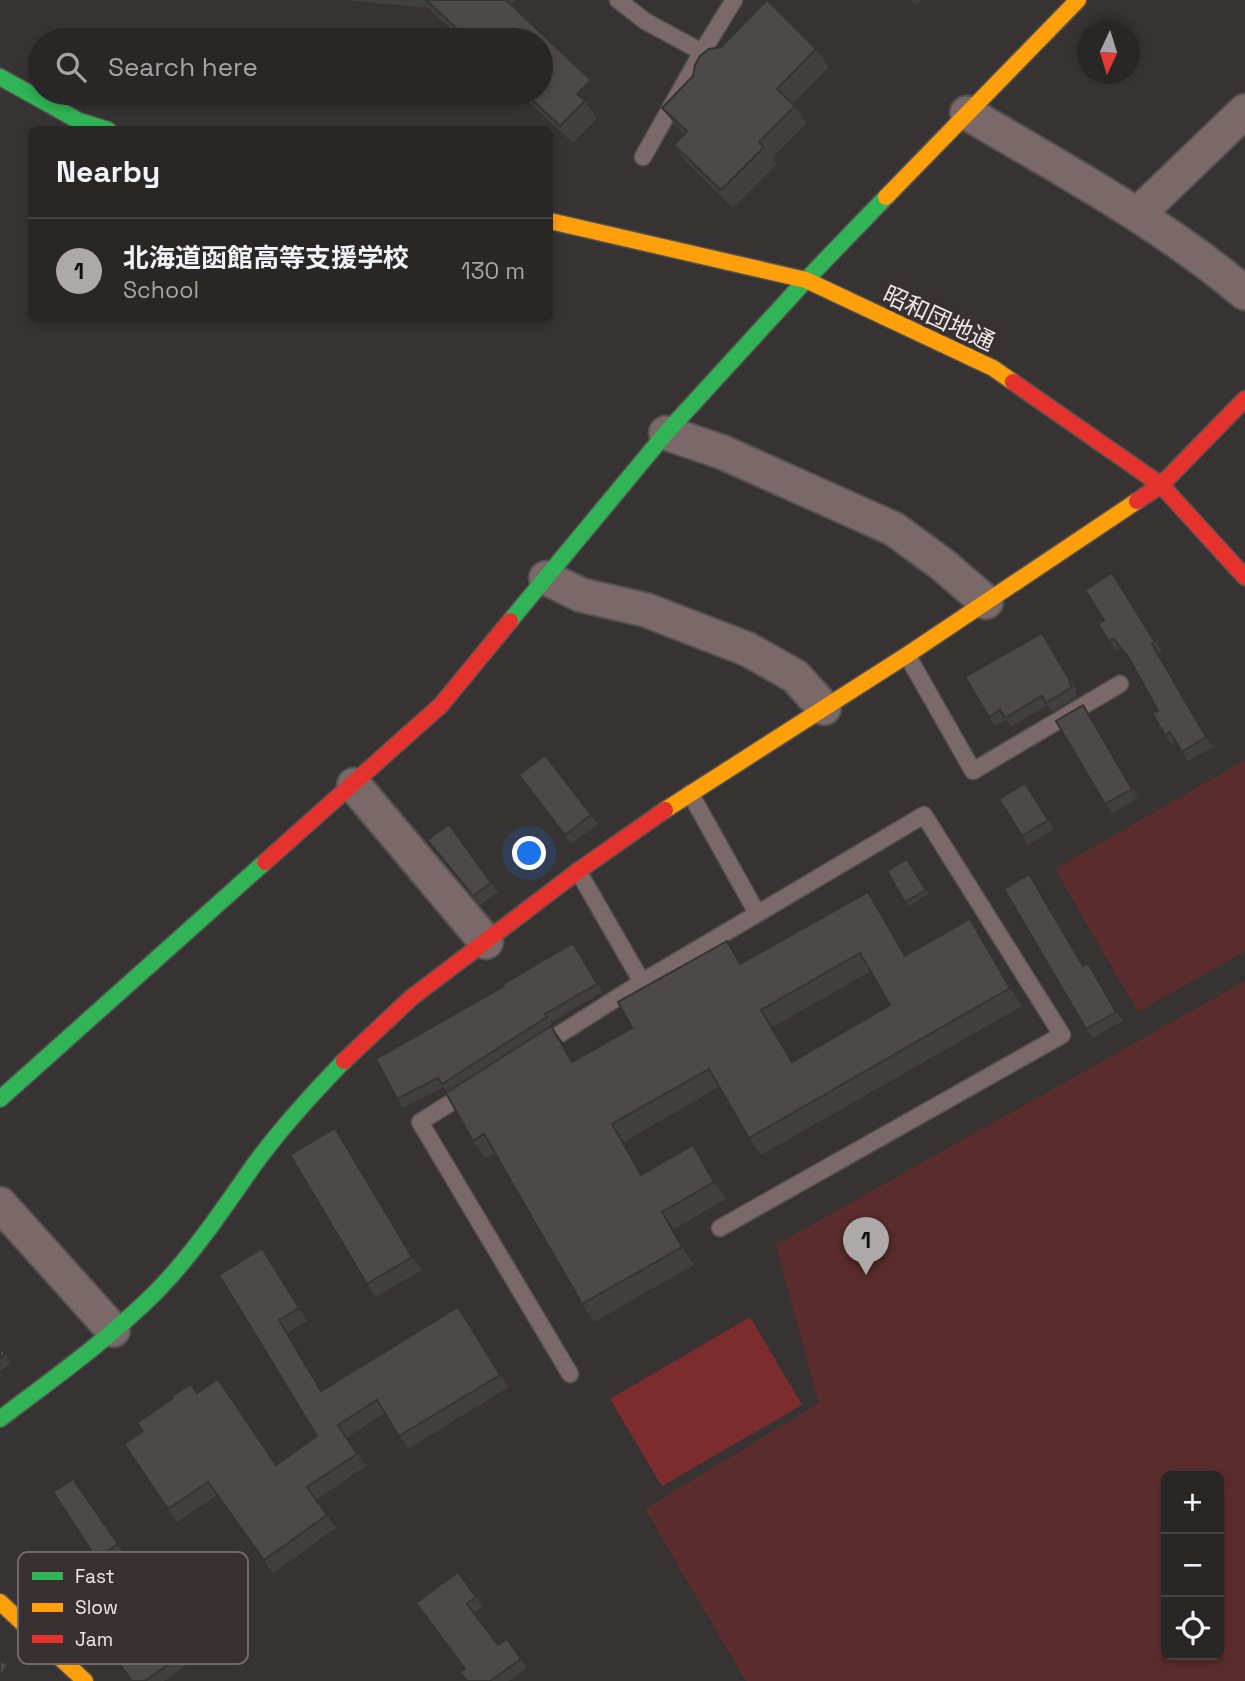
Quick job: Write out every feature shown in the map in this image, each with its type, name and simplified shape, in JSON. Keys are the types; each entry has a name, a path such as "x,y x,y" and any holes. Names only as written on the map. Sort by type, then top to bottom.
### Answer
{"street":[{"path":"0,1099 354,786 441,705 666,433 806,280 1078,0"},
{"path":"0,78 28,93"},
{"path":"50,105 79,121 95,126"},
{"path":"1138,214 1245,111"},
{"path":"967,113 1138,214 1213,266 1245,293"},
{"name":"昭和団地通","path":"553,222 806,280 992,368 1161,485 1245,577"},
{"path":"0,1419 95,1347 157,1291 212,1227 255,1164 302,1104 352,1052 411,998 578,871 690,793 907,655 1161,485 1245,399"},
{"path":"666,433 722,452 894,529 943,565 986,602"},
{"path":"546,578 581,595 646,610 747,649 795,676 824,708"},
{"path":"354,786 486,942"},
{"path":"0,1205 113,1330"},
{"path":"0,1602 18,1619"},
{"path":"67,1664 85,1681"}],"lane":[{"path":"618,0 645,21 702,52"},
{"path":"643,157 734,0"},
{"path":"907,655 974,771 1120,684"},
{"path":"690,793 758,913"},
{"path":"525,1056 642,982 924,815 1062,1035 720,1228"},
{"path":"578,871 642,982"},
{"path":"479,1085 420,1122 570,1374"}],"shaded area":[{"path":"1245,760 1245,951 1138,1012 1055,869"},
{"path":"1245,981 1245,1681 746,1681 645,1509 819,1403 776,1245"},
{"path":"750,1317 802,1405 662,1486 610,1399"}],"building":[{"path":"426,0 506,0 536,28 456,28"},
{"path":"767,0 816,49 777,89 795,106 759,142 764,147 721,190 674,145 687,131 662,108 693,76 700,56 709,49 721,47"},
{"path":"553,44 591,80 577,94 585,101 560,126 538,105 553,105"},
{"path":"1112,573 1155,642 1152,644 1206,737 1182,752 1170,732 1165,735 1152,713 1158,711 1129,658 1114,639 1109,641 1098,624 1104,620 1085,590"},
{"path":"1042,633 1072,687 1046,703 1042,696 1005,718 1000,710 989,717 965,677"},
{"path":"1083,705 1132,789 1105,804 1056,721"},
{"path":"545,755 591,815 565,835 519,775"},
{"path":"1025,783 1048,820 1022,836 999,799"},
{"path":"449,824 491,883 473,896 427,840"},
{"path":"907,859 926,890 905,902 887,871"},
{"path":"1029,874 1083,966 1088,963 1116,1012 1086,1029 1004,889"},
{"path":"868,892 905,956 970,919 1010,988 749,1138 709,1069 612,1124 641,1175 693,1145 714,1182 662,1212 682,1247 582,1304 484,1134 473,1141 446,1093 551,1026 572,1062 632,1028 618,1002 727,941 740,964","holes":["860,953 890,1005 792,1062 761,1010"]},
{"path":"573,943 597,984 545,1014 547,1017 442,1084 438,1078 397,1099 376,1059"},
{"path":"335,1128 412,1257 367,1284 290,1155"},
{"path":"262,1248 299,1308 279,1320 321,1391 458,1307 500,1375 399,1436 377,1400 338,1425 357,1454 307,1487 327,1515 264,1560 208,1482 168,1509 124,1444 143,1431 137,1423 173,1398 172,1396 191,1384 197,1393 218,1379 276,1465 317,1436 219,1275"},
{"path":"73,1479 118,1544 107,1552 92,1552 53,1492"},
{"path":"458,1572 476,1597 467,1604 498,1645 507,1639 521,1659 490,1681 467,1681 460,1672 465,1669 416,1603"},
{"path":"0,1660 8,1665 0,1677"},
{"path":"120,1664 169,1664 145,1681 132,1681"}],"traffic: fast":[{"path":"0,77 28,93"},
{"path":"50,105 79,121 95,126"},
{"path":"510,621 666,433 886,197"},
{"path":"0,1099 265,862"},
{"path":"0,1419 100,1342 157,1291 196,1246 275,1138 344,1061"}],"traffic: slow":[{"path":"886,197 1078,0"},
{"path":"553,222 806,280 993,368 1013,382"},
{"path":"665,810 907,655 1137,501"},
{"path":"0,1602 18,1619"},
{"path":"67,1664 85,1681"}],"traffic: jam":[{"path":"1013,382 1161,485 1245,577"},
{"path":"1137,501 1161,485 1245,399"},
{"path":"265,862 441,705 510,621"},
{"path":"344,1061 411,998 578,871 665,810"}],"place":[{"name":"北海道函館高等支援学校","path":"866,1275"}]}
